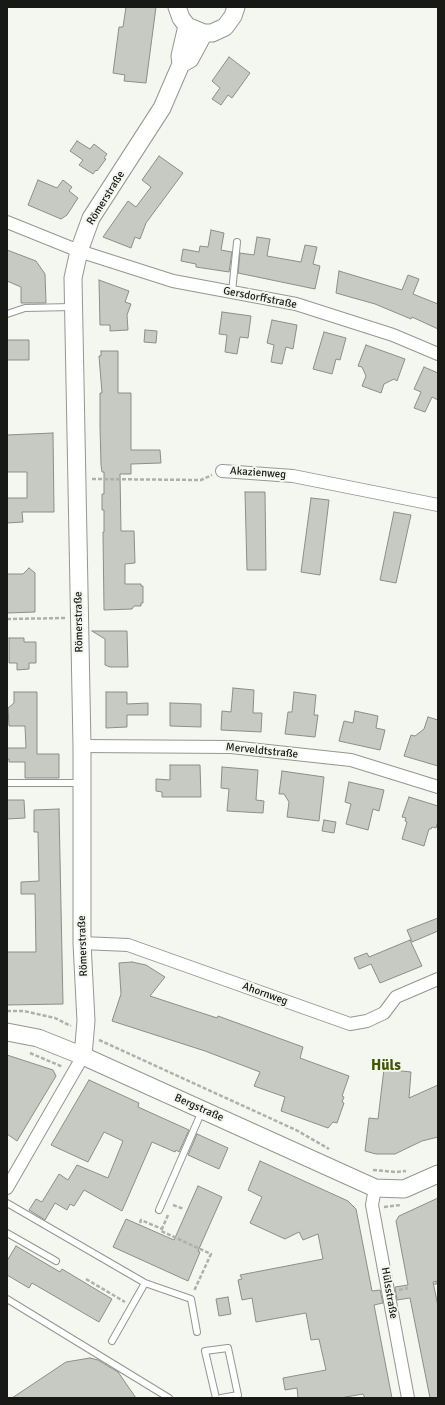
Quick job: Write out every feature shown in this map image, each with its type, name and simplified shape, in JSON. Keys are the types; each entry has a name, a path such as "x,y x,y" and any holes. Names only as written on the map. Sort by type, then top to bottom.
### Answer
{"main road":[{"path":"177,7 181,18 187,26 204,33 212,32 225,27 234,16 236,7"},
{"name":"Römerstraße","path":"83,1056 86,1033 82,943 82,746 73,278 78,251 91,218 162,108 181,64 180,56 187,26"},
{"name":"Römerstraße","path":"181,64 190,59 204,33"},
{"name":"Bergstraße","path":"7,1032 38,1038 83,1056 382,1189"},
{"path":"382,1189 404,1189 438,1174"}],"street":[{"name":"Gersdorffstraße","path":"7,222 78,251 173,281 296,304 393,335 438,354"},
{"name":"Akazienweg","path":"222,471 294,476 438,505"},
{"name":"Merveldtstraße","path":"82,746 231,747 351,760 438,786"},
{"name":"Ahornweg","path":"82,943 128,945 350,1024 367,1021 384,1013 396,997 438,979"},
{"name":"Römerstraße","path":"7,1188 83,1056"},
{"name":"Hülsstraße","path":"382,1189 372,1205 408,1398"}],"lane":[{"path":"232,292 237,242"},
{"path":"7,314 25,308 74,307"},
{"path":"7,783 82,783"},
{"path":"159,1210 203,1110"},
{"path":"7,1203 145,1283 191,1298 197,1332"},
{"path":"7,1233 56,1261"},
{"path":"112,1341 145,1283"},
{"path":"7,1300 169,1398"},
{"path":"216,1398 205,1351 228,1348 238,1395 221,1398"}],"path":[{"name":"Akazienweg","path":"76,478 201,480 222,471"},
{"path":"7,619 79,618"},
{"path":"7,1011 24,1011 55,1018 296,1130 334,1152"},
{"path":"368,1168 396,1172 411,1170"},
{"path":"162,1229 168,1214"},
{"path":"140,1223 141,1220 162,1229 161,1231 211,1254 191,1298"},
{"path":"86,1279 132,1306"},
{"path":"434,1284 438,1283"}],"building":[{"path":"126,7 156,7 146,83 124,81 125,75 113,73 119,27 123,27"},
{"path":"229,57 250,73 232,98 228,95 221,105 212,99 220,88 212,81"},
{"path":"77,141 90,149 94,144 107,154 104,158 106,159 93,174 79,165 83,160 70,151"},
{"path":"159,156 183,173 146,223 140,239 135,237 131,248 103,237 128,201 136,207 151,187 142,180"},
{"path":"38,180 57,188 63,180 72,187 69,191 78,198 67,215 61,219 28,205"},
{"path":"211,230 224,233 221,250 232,252 229,272 196,267 196,264 181,261 183,249 199,252 200,246 208,247"},
{"path":"257,237 270,239 267,256 301,262 305,245 317,247 313,264 320,266 315,289 238,273 240,253 254,255"},
{"path":"7,250 36,261 45,274 46,303 21,303 21,287 7,281"},
{"path":"339,271 402,290 408,275 419,279 413,294 438,304 438,329 412,317 411,319 375,304 336,293"},
{"path":"99,280 129,291 125,302 131,304 127,315 128,330 110,331 110,325 100,325"},
{"path":"222,312 251,316 248,338 240,337 237,354 225,352 227,335 219,334"},
{"path":"272,320 297,325 293,349 286,347 282,364 271,362 274,345 267,343"},
{"path":"145,330 157,331 156,343 144,342"},
{"path":"324,332 346,338 340,360 336,359 332,374 313,369"},
{"path":"7,340 29,340 29,360 7,360"},
{"path":"366,345 405,359 397,381 394,379 384,384 381,393 362,386 366,376 362,367 358,366"},
{"path":"101,351 118,351 118,393 131,393 131,450 160,450 161,463 131,464 131,474 120,474 121,531 134,531 135,563 125,564 125,584 141,584 141,586 143,586 143,603 141,603 141,606 134,606 132,609 104,610 104,510 102,510 102,494 104,494 104,472 102,472 101,465 100,393 102,393 99,356 101,356"},
{"path":"424,367 438,373 438,400 432,397 425,412 414,408 421,392 414,389"},
{"path":"53,433 54,512 22,512 23,522 7,523 7,498 27,498 27,472 7,472 7,435"},
{"path":"245,492 265,492 266,570 247,570"},
{"path":"311,498 329,500 320,575 301,572"},
{"path":"394,512 411,515 396,583 380,580"},
{"path":"29,568 35,573 35,612 7,613 7,574 23,574"},
{"path":"92,631 127,631 128,667 110,667 105,665 105,639"},
{"path":"9,638 24,638 24,642 36,642 36,663 29,663 29,669 17,670 17,663 9,663"},
{"path":"233,688 254,690 253,713 262,713 261,732 221,730 222,711 231,712"},
{"path":"14,692 37,692 37,754 59,754 59,778 25,778 25,762 9,762 9,759 7,759 7,748 26,748 25,726 9,726 8,708 14,703"},
{"path":"106,692 127,692 127,704 148,703 148,715 127,715 127,727 106,728"},
{"path":"294,692 316,695 314,715 318,715 315,737 285,734 288,712 292,712"},
{"path":"170,703 201,704 201,727 170,726"},
{"path":"355,711 378,716 376,728 385,730 380,750 339,741 344,721 353,723"},
{"path":"428,717 438,720 438,766 404,756 411,735 415,736 424,729"},
{"path":"170,765 200,765 201,797 162,797 162,792 156,791 156,779 170,780"},
{"path":"222,767 258,770 256,800 264,801 263,813 227,811 229,789 221,788"},
{"path":"282,771 324,777 319,821 287,817 289,802 284,794 279,794"},
{"path":"349,782 384,790 379,811 373,809 368,830 346,824 351,804 345,802"},
{"path":"409,797 438,806 438,821 436,828 432,827 429,829 424,846 402,839 407,822 405,821 406,818 402,817"},
{"path":"7,800 24,800 25,818 7,819"},
{"path":"59,809 63,1004 7,1005 7,952 36,952 35,894 21,894 21,882 39,881 38,832 34,832 34,810"},
{"path":"324,820 336,822 334,833 322,831"},
{"path":"438,918 438,931 412,942 407,930"},
{"path":"410,940 422,966 380,983 371,964 359,969 354,958 367,953 369,957"},
{"path":"132,962 146,965 165,977 150,996 217,1018 218,1016 303,1047 300,1058 349,1076 342,1096 344,1097 342,1102 344,1103 337,1123 333,1122 328,1128 281,1111 285,1097 254,1086 260,1072 205,1051 112,1021 121,994 119,963"},
{"path":"7,1055 53,1070 56,1076 17,1141 7,1134"},
{"path":"384,1069 411,1072 409,1098 438,1085 438,1137 422,1141 395,1154 376,1154 365,1151 369,1118 378,1119"},
{"path":"89,1080 139,1103 138,1107 189,1130 179,1152 176,1150 175,1152 152,1142 122,1211 84,1190 74,1206 70,1204 67,1210 55,1203 45,1220 29,1210 36,1199 42,1202 59,1174 68,1180 77,1165 108,1178 123,1141 104,1132 88,1162 51,1145"},
{"path":"197,1134 228,1148 219,1169 188,1155"},
{"path":"260,1161 348,1201 356,1209 372,1291 380,1290 383,1303 374,1305 392,1398 365,1398 363,1394 340,1398 298,1398 297,1388 285,1390 283,1378 326,1370 319,1339 311,1340 306,1313 256,1322 252,1298 242,1300 238,1280 242,1279 240,1275 323,1259 318,1234 303,1240 299,1232 285,1239 250,1223 262,1197 248,1190"},
{"path":"198,1186 222,1197 198,1251 200,1252 188,1281 113,1247 126,1219 174,1240"},
{"path":"438,1198 438,1281 433,1282 438,1306 438,1398 430,1398 410,1298 397,1300 395,1287 408,1285 396,1221 399,1216"},
{"path":"16,1246 60,1272 62,1269 112,1299 99,1322 32,1283 29,1288 7,1275 7,1261"},
{"path":"228,1297 231,1314 219,1316 216,1299"},
{"path":"90,1358 98,1360 118,1372 136,1398 12,1398 66,1362"}],"district":[{"name":"Hüls","path":"386,1066"}]}
